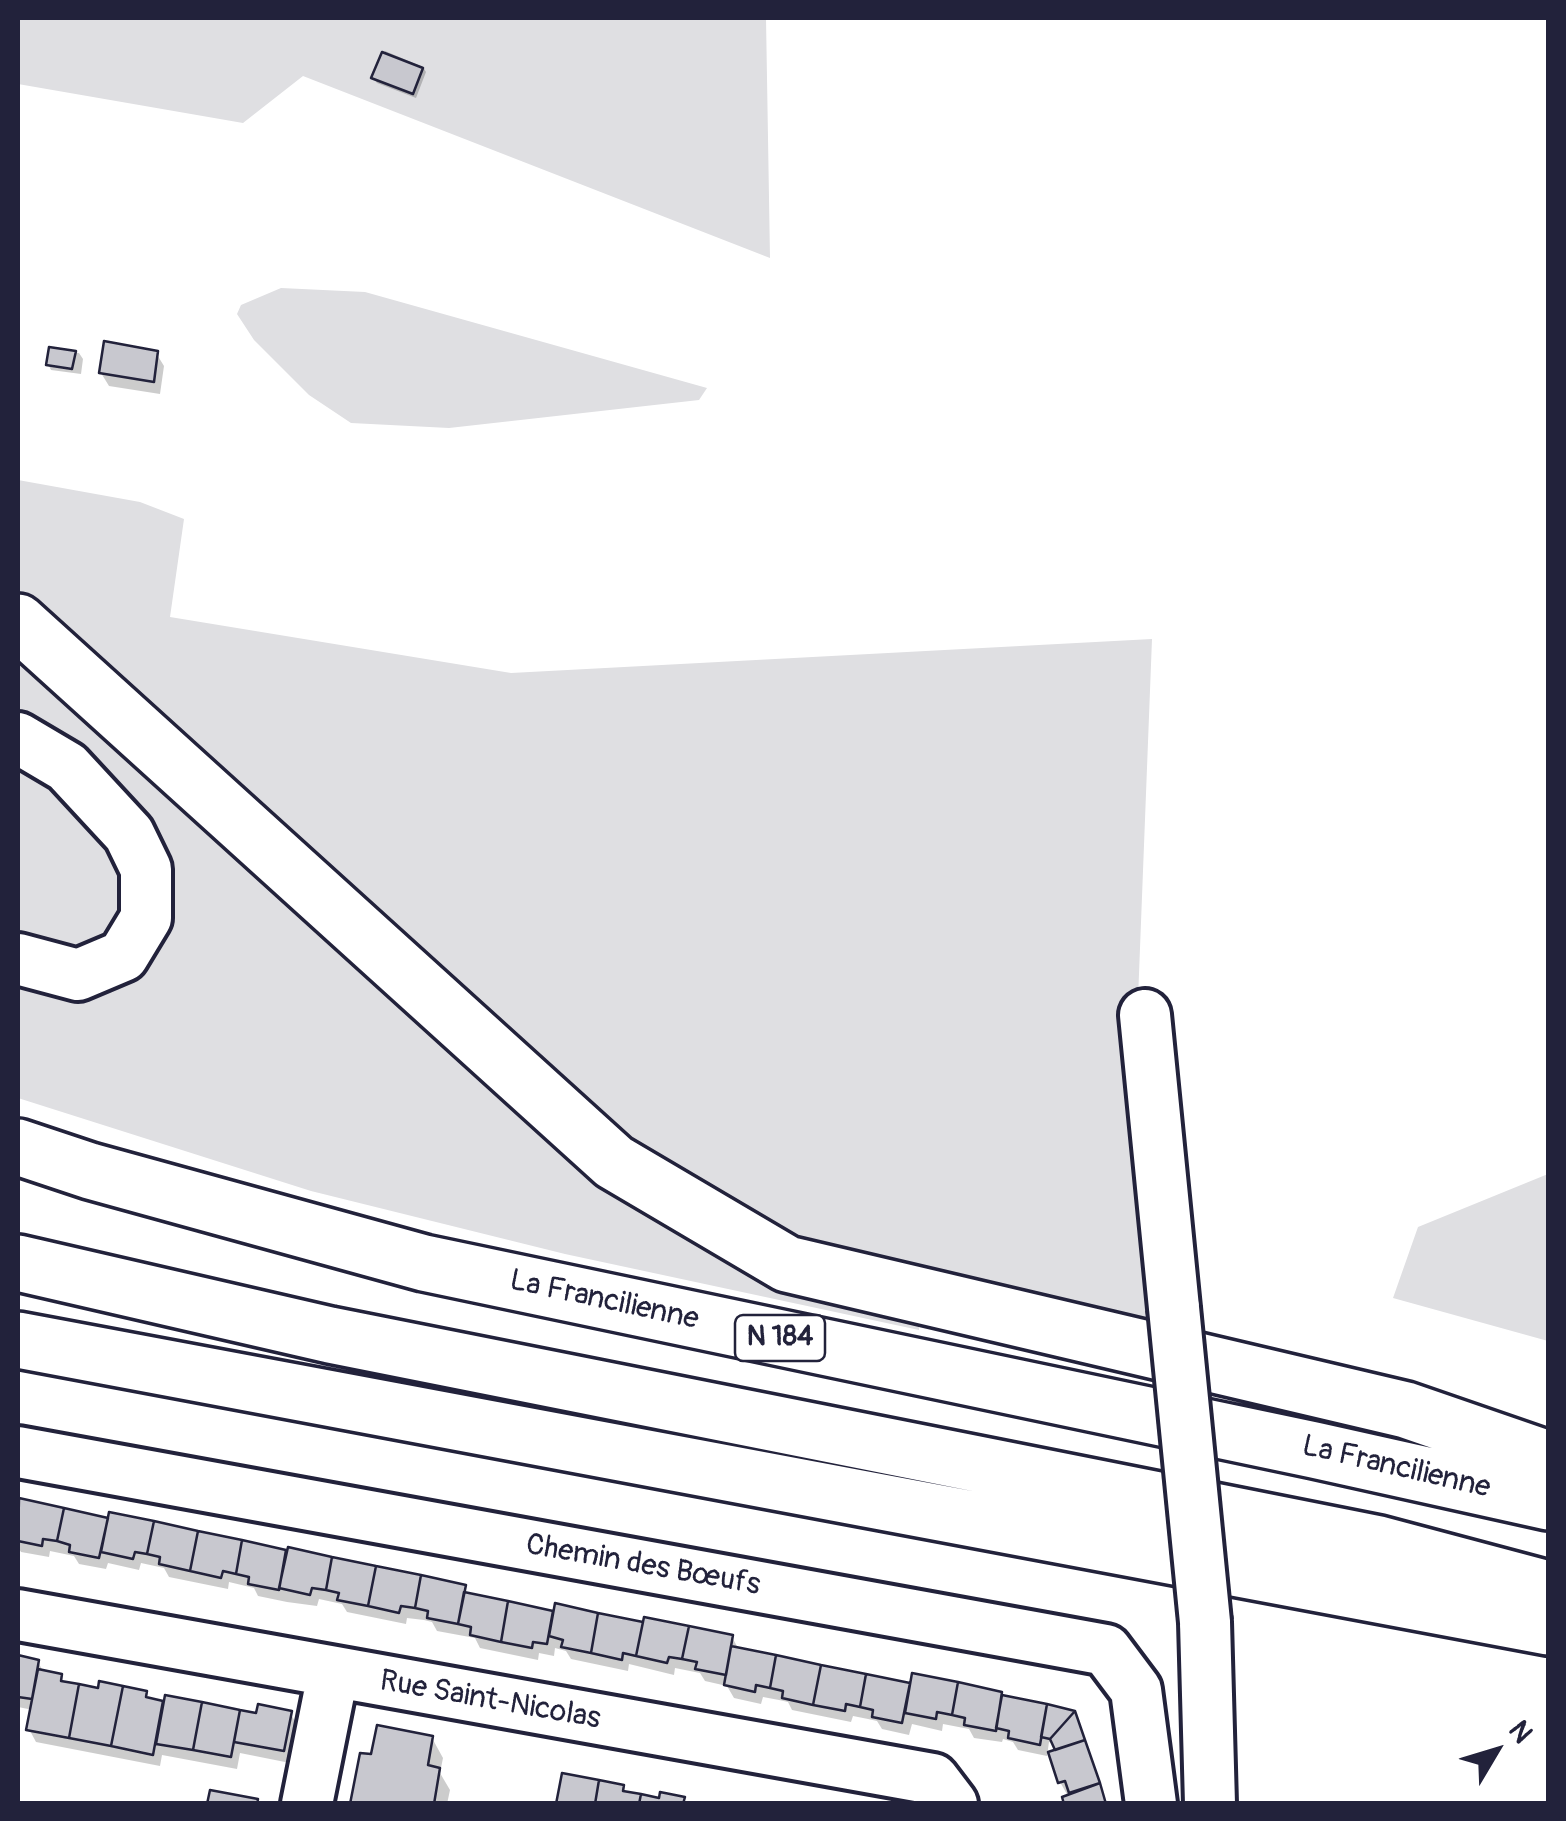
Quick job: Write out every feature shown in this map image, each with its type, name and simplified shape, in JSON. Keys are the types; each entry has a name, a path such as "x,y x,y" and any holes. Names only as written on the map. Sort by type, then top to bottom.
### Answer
{"highway":[{"path":"18,622 614,1162 787,1264 1406,1410 1548,1459"},
{"name":"La Francilienne","path":"18,1147 90,1171 424,1263 1548,1502"},
{"path":"18,1263 330,1336 1379,1544 1548,1589"},
{"path":"18,1340 1548,1627"}],"street":[{"path":"18,593 346,886"},
{"path":"18,738 67,768 128,834 146,869 146,918 123,956 78,975 18,959"},
{"path":"1145,1015 1205,1622 1210,1804"},
{"name":"Chemin des Bœufs","path":"18,1452 1106,1650 1136,1690 1151,1804"},
{"name":"Rue Saint-Nicolas","path":"18,1616 934,1779 952,1804"},
{"path":"307,1804 333,1674"}],"shaded area":[{"path":"18,18 766,18 770,258 303,76 243,123 18,84"},
{"path":"281,288 365,292 707,388 699,400 449,428 351,423 309,395 254,340 237,314 241,305"},
{"path":"18,480 140,502 184,519 170,617 511,673 1152,639 1136,1051 1164,1336 922,1284 800,1237 708,1191 615,1126 18,602"},
{"path":"18,657 477,1063 919,1320 919,1330 565,1254 311,1191 18,1098"},
{"path":"1548,1174 1548,1341 1393,1298 1418,1227"}],"building":[{"path":"382,52 423,68 413,94 371,78"},
{"path":"104,341 158,351 154,382 99,373"},
{"path":"49,347 76,351 72,369 46,365"},
{"path":"19,1498 64,1508 57,1541 43,1539 42,1546 18,1541"},
{"path":"64,1508 108,1518 99,1558 69,1552 70,1545 57,1541"},
{"path":"109,1512 154,1521 147,1554 135,1552 133,1559 101,1552"},
{"path":"154,1521 198,1531 190,1571 159,1564 160,1557 147,1554"},
{"path":"198,1531 242,1540 236,1574 223,1571 221,1578 190,1571"},
{"path":"242,1540 286,1550 279,1590 248,1584 249,1577 236,1574"},
{"path":"288,1547 332,1557 326,1590 312,1588 310,1595 279,1588"},
{"path":"332,1557 376,1566 368,1606 337,1600 339,1593 326,1590"},
{"path":"376,1566 421,1575 415,1608 401,1606 399,1613 368,1606"},
{"path":"421,1575 466,1585 458,1624 427,1618 428,1611 415,1608"},
{"path":"464,1592 508,1601 501,1642 470,1635 471,1627 458,1624"},
{"path":"508,1601 553,1611 547,1644 533,1642 532,1648 501,1642"},
{"path":"555,1603 598,1613 591,1653 561,1647 563,1640 549,1636"},
{"path":"598,1613 643,1622 636,1656 623,1653 622,1660 591,1653"},
{"path":"644,1617 689,1626 682,1659 669,1657 667,1663 636,1656"},
{"path":"689,1626 733,1635 726,1675 695,1669 697,1662 682,1659"},
{"path":"731,1646 776,1655 770,1688 756,1685 755,1692 724,1685"},
{"path":"18,1655 39,1660 32,1699 18,1697"},
{"path":"776,1655 821,1665 813,1705 782,1698 783,1691 770,1688"},
{"path":"821,1665 866,1674 860,1707 846,1704 845,1711 813,1705"},
{"path":"38,1669 62,1674 61,1681 79,1684 69,1738 26,1730"},
{"path":"912,1673 958,1682 952,1715 937,1712 936,1719 905,1713"},
{"path":"866,1674 910,1683 902,1723 872,1717 873,1710 860,1707"},
{"path":"99,1681 123,1686 111,1746 69,1738 79,1684 98,1688"},
{"path":"958,1682 1002,1692 996,1731 964,1725 965,1718 952,1715"},
{"path":"123,1686 147,1691 146,1697 163,1701 153,1755 111,1746"},
{"path":"165,1695 202,1702 193,1750 156,1744"},
{"path":"1002,1695 1047,1704 1040,1745 1008,1738 1009,1731 996,1728"},
{"path":"202,1702 240,1710 231,1757 193,1750"},
{"path":"258,1704 292,1711 284,1751 234,1742 240,1710 256,1713"},
{"path":"1047,1704 1075,1711 1050,1739 1041,1737"},
{"path":"1075,1711 1085,1740 1055,1750 1050,1739"},
{"path":"377,1725 433,1736 428,1765 440,1768 434,1804 350,1804 360,1753 371,1754"},
{"path":"1085,1740 1100,1783 1069,1793 1065,1781 1058,1783 1048,1752"},
{"path":"562,1773 599,1780 595,1804 556,1804"},
{"path":"599,1780 624,1785 623,1791 641,1794 639,1804 595,1804"},
{"path":"1100,1783 1106,1804 1064,1804 1062,1797"},
{"path":"210,1790 258,1799 257,1804 207,1804"},
{"path":"660,1792 685,1797 683,1804 639,1804 641,1794 659,1798"}]}
